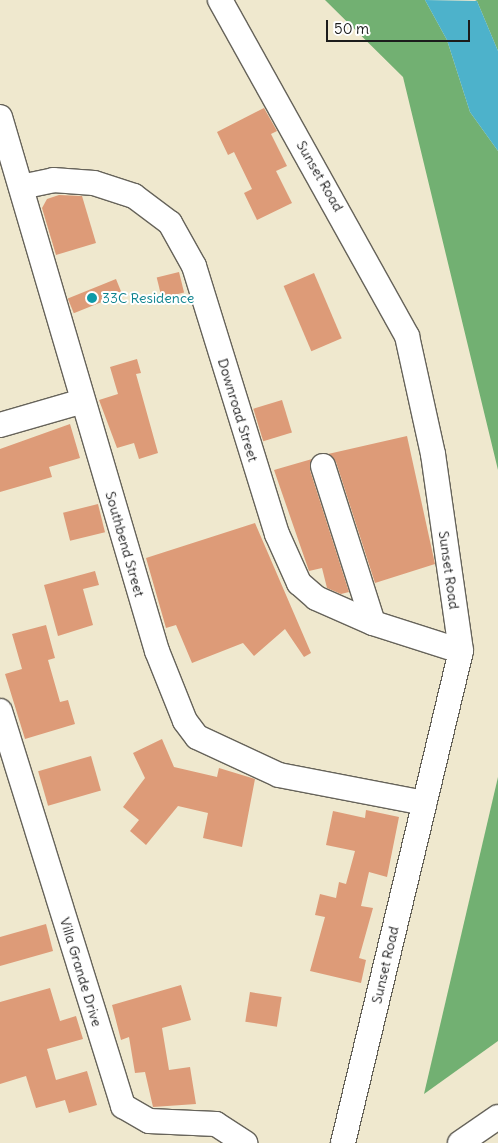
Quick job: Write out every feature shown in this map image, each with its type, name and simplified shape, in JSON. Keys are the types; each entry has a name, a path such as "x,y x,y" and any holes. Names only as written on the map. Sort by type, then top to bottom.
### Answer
{"street":[{"name":"Sunset Road","path":"220,0 407,336 433,454 461,651 343,1143"},
{"name":"Southbend Street","path":"0,118 156,651 185,720 197,737 279,775 424,803"},
{"name":"Downroad Street","path":"21,186 53,180 94,183 134,196 170,223 194,266 287,558 299,582 316,598 373,623 461,651"},
{"path":"0,425 83,401"},
{"path":"323,466 373,623"},
{"name":"Villa Grande Drive","path":"0,711 123,1106 149,1121 216,1124 246,1143"},
{"path":"460,1143 498,1117"}],"green space":[{"path":"325,0 425,0 447,40 470,112 498,151 498,470 403,77"},
{"path":"475,0 498,0 498,51 477,1"},
{"path":"498,777 498,1041 424,1094"}],"water":[{"path":"425,0 477,1 498,51 498,151 470,112 447,40"}],"building":[{"path":"264,108 277,131 271,134 287,166 276,171 292,203 257,220 244,193 252,189 234,152 228,155 217,132"},
{"path":"59,195 82,196 96,243 56,255 42,208 47,199"},
{"path":"179,272 184,292 162,298 157,278"},
{"path":"314,273 342,338 311,351 284,286"},
{"name":"33C Residence","path":"116,279 122,294 74,313 68,298"},
{"path":"137,359 141,373 136,374 158,453 139,459 134,443 117,448 99,400 118,394 110,367"},
{"path":"282,400 292,433 263,441 253,409"},
{"path":"70,424 80,458 49,467 52,477 0,492 0,449"},
{"path":"407,436 435,564 375,583 336,462 328,454"},
{"path":"312,459 310,470 349,592 341,594 327,588 322,568 309,571 274,470"},
{"path":"98,504 105,532 70,541 63,513"},
{"path":"255,523 311,653 304,657 285,629 254,656 243,643 192,663 176,625 166,628 146,558"},
{"path":"95,571 99,585 83,589 93,625 58,636 44,585"},
{"path":"46,625 55,658 48,660 60,702 68,700 75,724 25,739 5,674 22,669 12,634"},
{"path":"162,739 174,767 217,777 219,768 255,779 242,847 203,838 208,813 178,806 146,845 130,831 139,820 123,807 145,778 133,753"},
{"path":"91,756 101,791 48,806 38,771"},
{"path":"366,810 399,817 387,877 369,872 361,906 373,908 359,958 366,960 361,983 310,971 325,917 315,915 320,894 336,898 339,882 346,884 355,851 326,845 333,811 365,818"},
{"path":"46,924 53,951 0,966 0,937"},
{"path":"181,985 191,1020 162,1028 169,1070 190,1067 196,1104 153,1107 145,1072 135,1073 129,1037 121,1040 112,1005"},
{"path":"50,988 60,1021 76,1016 83,1039 47,1049 56,1080 87,1071 97,1105 69,1113 65,1100 36,1108 26,1076 0,1084 0,1002"},
{"path":"250,992 282,997 277,1027 245,1022"}],"place":[{"name":"33C Residence","path":"92,298"}]}
